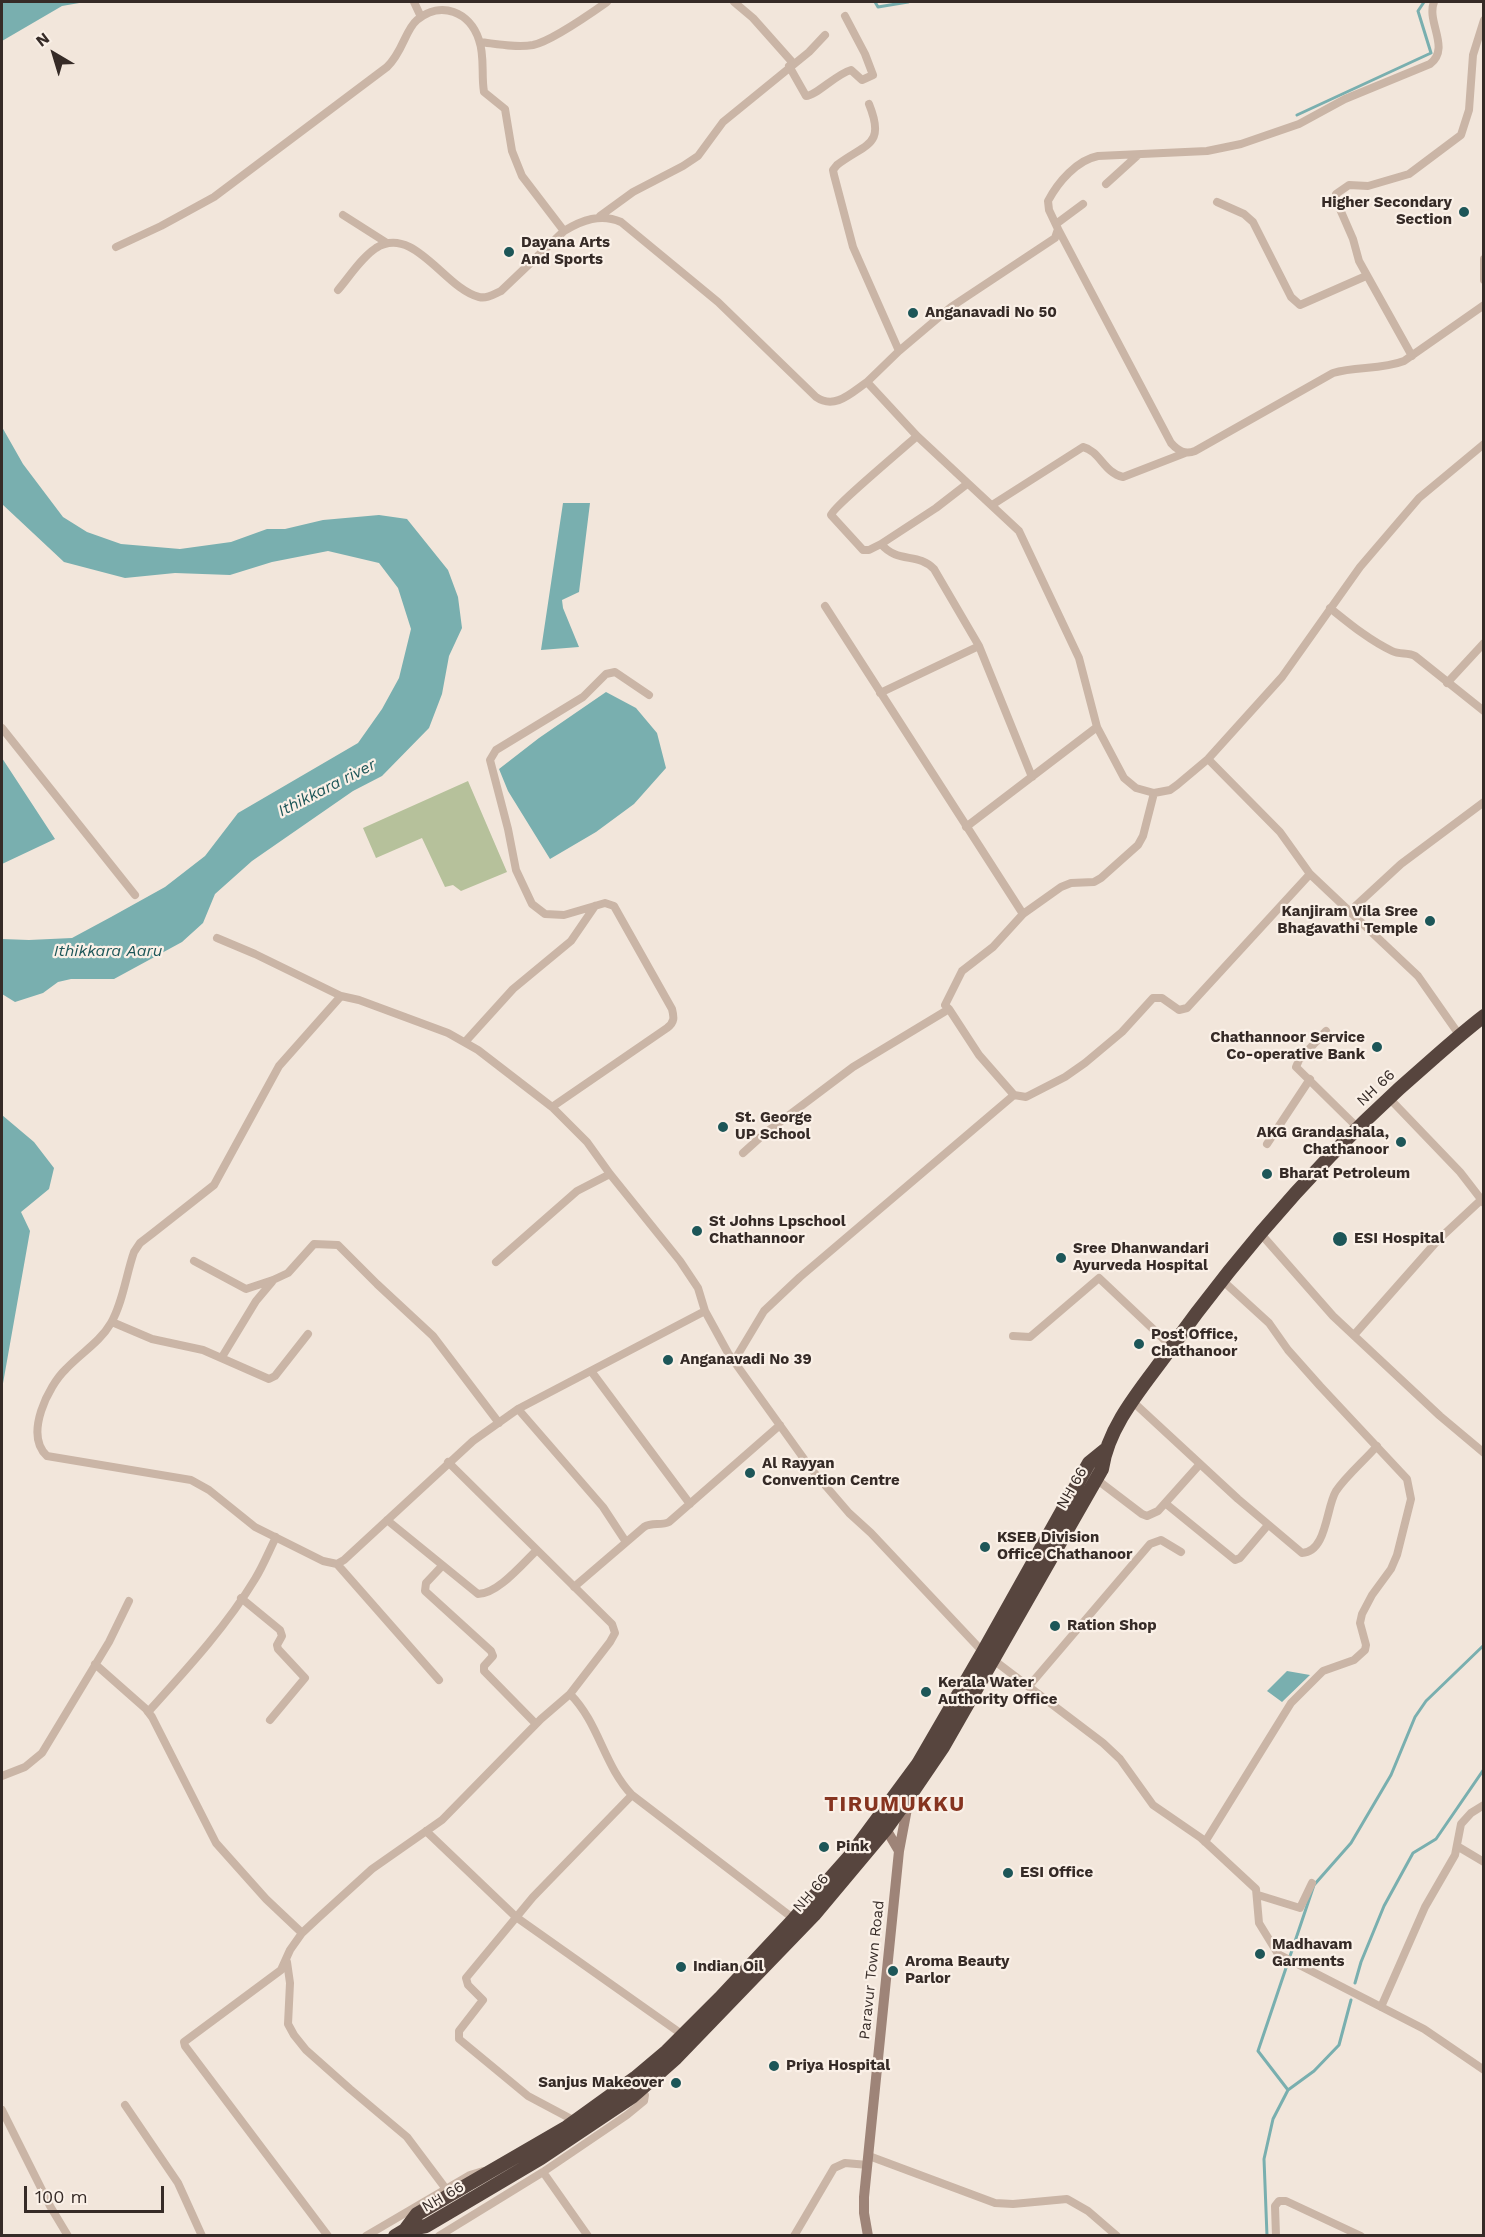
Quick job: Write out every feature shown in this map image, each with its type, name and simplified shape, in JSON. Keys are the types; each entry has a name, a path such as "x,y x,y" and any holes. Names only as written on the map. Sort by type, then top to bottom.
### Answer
{"highway":[{"name":"NH 66","path":"400,2233 417,2214 575,2121 635,2078 683,2035 850,1856 918,1764 988,1656 1102,1469 1105,1450 1132,1401 1171,1347 1261,1234 1314,1173 1389,1098 1484,1016"},
{"name":"NH 66","path":"400,2233 426,2226 474,2198 601,2120 641,2090 706,2028 814,1915 886,1829 943,1747 1089,1463 1105,1450"}],"main road":[{"name":"Paravur Town Road","path":"868,2235 864,2213 899,1851 909,1797"},
{"path":"886,1829 899,1851"}],"street":[{"path":"414,2 422,17"},
{"path":"480,42 512,46 534,45 551,38 607,2"},
{"path":"734,2 753,18 791,65 806,96 812,96 833,78 852,70 862,80 873,75 845,16"},
{"path":"1186,453 1178,450 1172,443 1048,210 1048,201 1074,168 1090,157 1207,151 1241,144 1299,124 1345,99 1430,64 1435,60 1439,48 1431,14 1434,2"},
{"path":"116,247 214,198 396,59 416,21 436,10 450,9 469,20 480,42 484,92 505,109 512,152 522,176 564,231"},
{"path":"1412,356 1366,276 1353,239 1338,207 1336,194 1349,185 1368,186 1409,174 1461,135 1469,110 1473,56 1484,20"},
{"path":"339,290 364,258 376,248 396,241 404,243 468,292 480,297 489,297 501,291 564,231 600,216 633,192 698,156 723,122 809,52 825,35"},
{"path":"869,104 876,129 874,139 833,170 853,247 899,351"},
{"path":"1106,184 1138,155"},
{"path":"1217,202 1244,214 1253,222 1291,297 1300,305 1366,276"},
{"path":"600,216 621,222 718,302 821,400 837,402 867,382 899,351 951,308 1052,240 1056,235 1057,227 1083,204"},
{"path":"343,215 387,243"},
{"path":"1484,259 1484,280"},
{"path":"992,505 1083,447 1092,452 1112,473 1123,477 1195,451 1333,373 1341,370 1392,366 1412,356 1484,304"},
{"path":"1484,310 1484,316"},
{"path":"867,382 917,436 1019,531 1079,658 1097,727 1124,778 1136,788 1154,793 1161,793 1178,785 1208,759 1282,676 1360,567 1419,498 1484,444"},
{"path":"917,436 831,512 862,550 869,550 881,544 968,484"},
{"path":"881,544 891,554 921,560 930,565 979,646 1032,777"},
{"path":"825,606 1023,914"},
{"path":"1330,608 1358,630 1395,652 1411,653 1484,711"},
{"path":"1448,683 1484,643"},
{"path":"880,693 979,646"},
{"path":"552,1107 667,1028 673,1022 672,1009 617,909 610,904 564,915 551,915 541,912 532,904 516,870 490,760 496,750 582,697 606,674 615,672 649,695"},
{"path":"966,827 1097,727"},
{"path":"2,728 135,896"},
{"path":"1208,759 1280,832 1310,874 1418,976 1460,1036"},
{"path":"1154,793 1145,830 1138,845 1110,872 1094,882 1071,883 1061,887 1023,914 993,947 962,970 945,1005 980,1055 1014,1095 1026,1097 1085,1064 1122,1032 1153,998 1163,999 1179,1010 1187,1008 1310,874"},
{"path":"1349,912 1401,864 1484,801"},
{"path":"465,1042 513,990 572,941 595,906"},
{"path":"217,938 341,996 448,1033 478,1050 552,1107 587,1142 680,1261 698,1288 705,1311 734,1361 812,1470 849,1513 871,1533 988,1656 1103,1743 1120,1759 1153,1805 1205,1842 1256,1889 1259,1923 1278,1953 1424,2029 1484,2070"},
{"path":"341,996 279,1066 214,1185 140,1243 134,1252 112,1322 88,1351 65,1370 40,1411 37,1426 42,1451 47,1455 185,1478 209,1491 255,1527 323,1561 337,1564 440,1680"},
{"path":"743,1153 764,1134 853,1067 949,1008"},
{"path":"1326,1031 1296,1063 1296,1066 1358,1128"},
{"path":"1267,1144 1310,1079"},
{"path":"734,1361 767,1307 1014,1095"},
{"path":"1354,1335 1438,1240 1481,1197 1389,1098"},
{"path":"496,1262 577,1191 610,1174"},
{"path":"1261,1234 1333,1316 1440,1416 1484,1453"},
{"path":"194,1261 246,1289 288,1273 315,1244 339,1245 433,1336 499,1423"},
{"path":"1013,1336 1030,1337 1099,1278 1171,1347"},
{"path":"222,1357 256,1300 273,1280"},
{"path":"1205,1842 1291,1703 1323,1671 1354,1660 1365,1650 1366,1645 1360,1623 1362,1614 1397,1556 1411,1499 1407,1479 1288,1350 1269,1323 1223,1281"},
{"path":"337,1564 448,1462 499,1423 518,1410 705,1311"},
{"path":"112,1322 152,1339 204,1350 266,1378 272,1378 308,1334"},
{"path":"591,1371 690,1504"},
{"path":"1132,1401 1268,1525 1298,1551 1305,1553 1319,1540 1332,1499 1338,1489 1377,1446"},
{"path":"518,1410 603,1507 626,1542"},
{"path":"574,1587 648,1524 669,1522 780,1425"},
{"path":"328,2235 184,2044 187,2038 281,1970 286,1957 302,1933 372,1869 442,1820 536,1724 570,1694 610,1642 615,1630 612,1624 448,1462"},
{"path":"1096,1479 1145,1515 1152,1515 1200,1464"},
{"path":"1165,1503 1235,1560 1240,1558 1268,1525"},
{"path":"387,1520 472,1591 484,1594 497,1587 537,1550"},
{"path":"148,1712 182,1674 256,1578 276,1537"},
{"path":"1029,1686 1150,1544 1161,1540 1181,1552"},
{"path":"442,1566 426,1583 424,1591 491,1651 493,1656 484,1666 484,1671 536,1724"},
{"path":"241,1598 280,1630 282,1635 278,1649 305,1678 270,1720"},
{"path":"2,1776 21,1769 42,1752 109,1641 129,1602"},
{"path":"95,1664 148,1712 216,1843 266,1899 302,1933"},
{"path":"570,1694 584,1709 617,1778 632,1796 794,1918"},
{"path":"575,2121 528,2096 463,2045 458,2036 483,2000 468,1985 466,1978 533,1897 632,1796"},
{"path":"1381,2007 1425,1907 1451,1863 1461,1824 1471,1813 1484,1805"},
{"path":"426,1831 516,1917 683,2035"},
{"path":"1457,1846 1484,1862"},
{"path":"1258,1895 1300,1908 1312,1883"},
{"path":"286,1957 290,1983 288,2024 294,2035 306,2050 407,2137 446,2189"},
{"path":"439,2235 453,2232 642,2103 645,2095 641,2090"},
{"path":"125,2105 178,2183 202,2235"},
{"path":"2,2110 50,2206 68,2235"},
{"path":"794,2235 834,2168 845,2163 869,2161 994,2203 1013,2204 1067,2199 1088,2211 1117,2235"},
{"path":"366,2235 478,2172 490,2173"},
{"path":"543,2172 588,2235"},
{"path":"1276,2235 1275,2206 1279,2201 1286,2201 1361,2235"}],"green space":[{"path":"468,781 507,872 461,891 453,885 445,887 422,838 376,858 363,828"}],"water":[{"path":"2,2 85,2 62,6 2,41"},
{"name":"Ithikkara Aaru","path":"2,427 23,464 63,517 87,532 121,544 180,549 231,542 267,529 285,529 323,520 379,515 407,519 448,570 458,597 462,628 449,656 442,694 429,728 382,776 353,791 252,861 215,894 203,923 182,942 114,979 71,979 58,982 43,993 15,1002 2,994 2,939 72,938 111,917 165,887 205,856 238,813 358,743 382,709 399,678 411,629 398,588 379,563 328,551 272,562 230,575 175,573 125,578 64,562 2,504"},
{"path":"563,503 590,503 579,592 562,600 579,647 541,650"},
{"path":"606,692 636,708 657,733 666,768 634,804 596,832 550,859 508,791 499,769"},
{"path":"2,758 55,839 2,864"},
{"path":"2,1115 34,1142 54,1168 49,1189 21,1212 30,1231 2,1389"},
{"path":"1287,1671 1310,1675 1282,1702 1267,1691"}],"waterway":[{"path":"875,2 878,7 908,2"},
{"path":"1297,115 1431,53 1418,11 1424,2"},
{"path":"1267,2236 1264,2159 1273,2119 1288,2090 1258,2051 1314,1885 1351,1843 1391,1775 1415,1717 1426,1701 1484,1645"},
{"path":"1355,1983 1384,1906 1413,1853 1436,1839 1484,1769"},
{"path":"1288,2090 1314,2071 1339,2045 1351,2000"}],"place":[{"name":"Higher Secondary Section","path":"1464,212"},
{"name":"Dayana Arts And Sports","path":"509,252"},
{"name":"Anganavadi No 50","path":"913,313"},
{"name":"Kanjiram Vila Sree Bhagavathi Temple","path":"1430,921"},
{"name":"Chathannoor Service Co-operative Bank","path":"1377,1047"},
{"name":"St. George UP School","path":"723,1127"},
{"name":"AKG Grandashala, Chathanoor","path":"1401,1142"},
{"name":"Bharat Petroleum","path":"1267,1174"},
{"name":"St Johns Lpschool Chathannoor","path":"697,1231"},
{"name":"ESI Hospital","path":"1340,1239"},
{"name":"Sree Dhanwandari Ayurveda Hospital","path":"1061,1258"},
{"name":"Post Office, Chathanoor","path":"1139,1344"},
{"name":"Anganavadi No 39","path":"668,1360"},
{"name":"Al Rayyan Convention Centre","path":"750,1473"},
{"name":"KSEB Division Office Chathanoor","path":"985,1547"},
{"name":"Ration Shop","path":"1055,1626"},
{"name":"Kerala Water Authority Office","path":"926,1692"},
{"name":"Pink","path":"824,1847"},
{"name":"ESI Office","path":"1008,1873"},
{"name":"Madhavam Garments","path":"1260,1954"},
{"name":"Indian Oil","path":"681,1967"},
{"name":"Aroma Beauty Parlor","path":"893,1971"},
{"name":"Priya Hospital","path":"774,2066"},
{"name":"Sanjus Makeover","path":"676,2083"}],"district":[{"name":"TIRUMUKKU","path":"895,1805"}],"water label":[{"name":"Ithikkara river","path":"327,788"}]}
